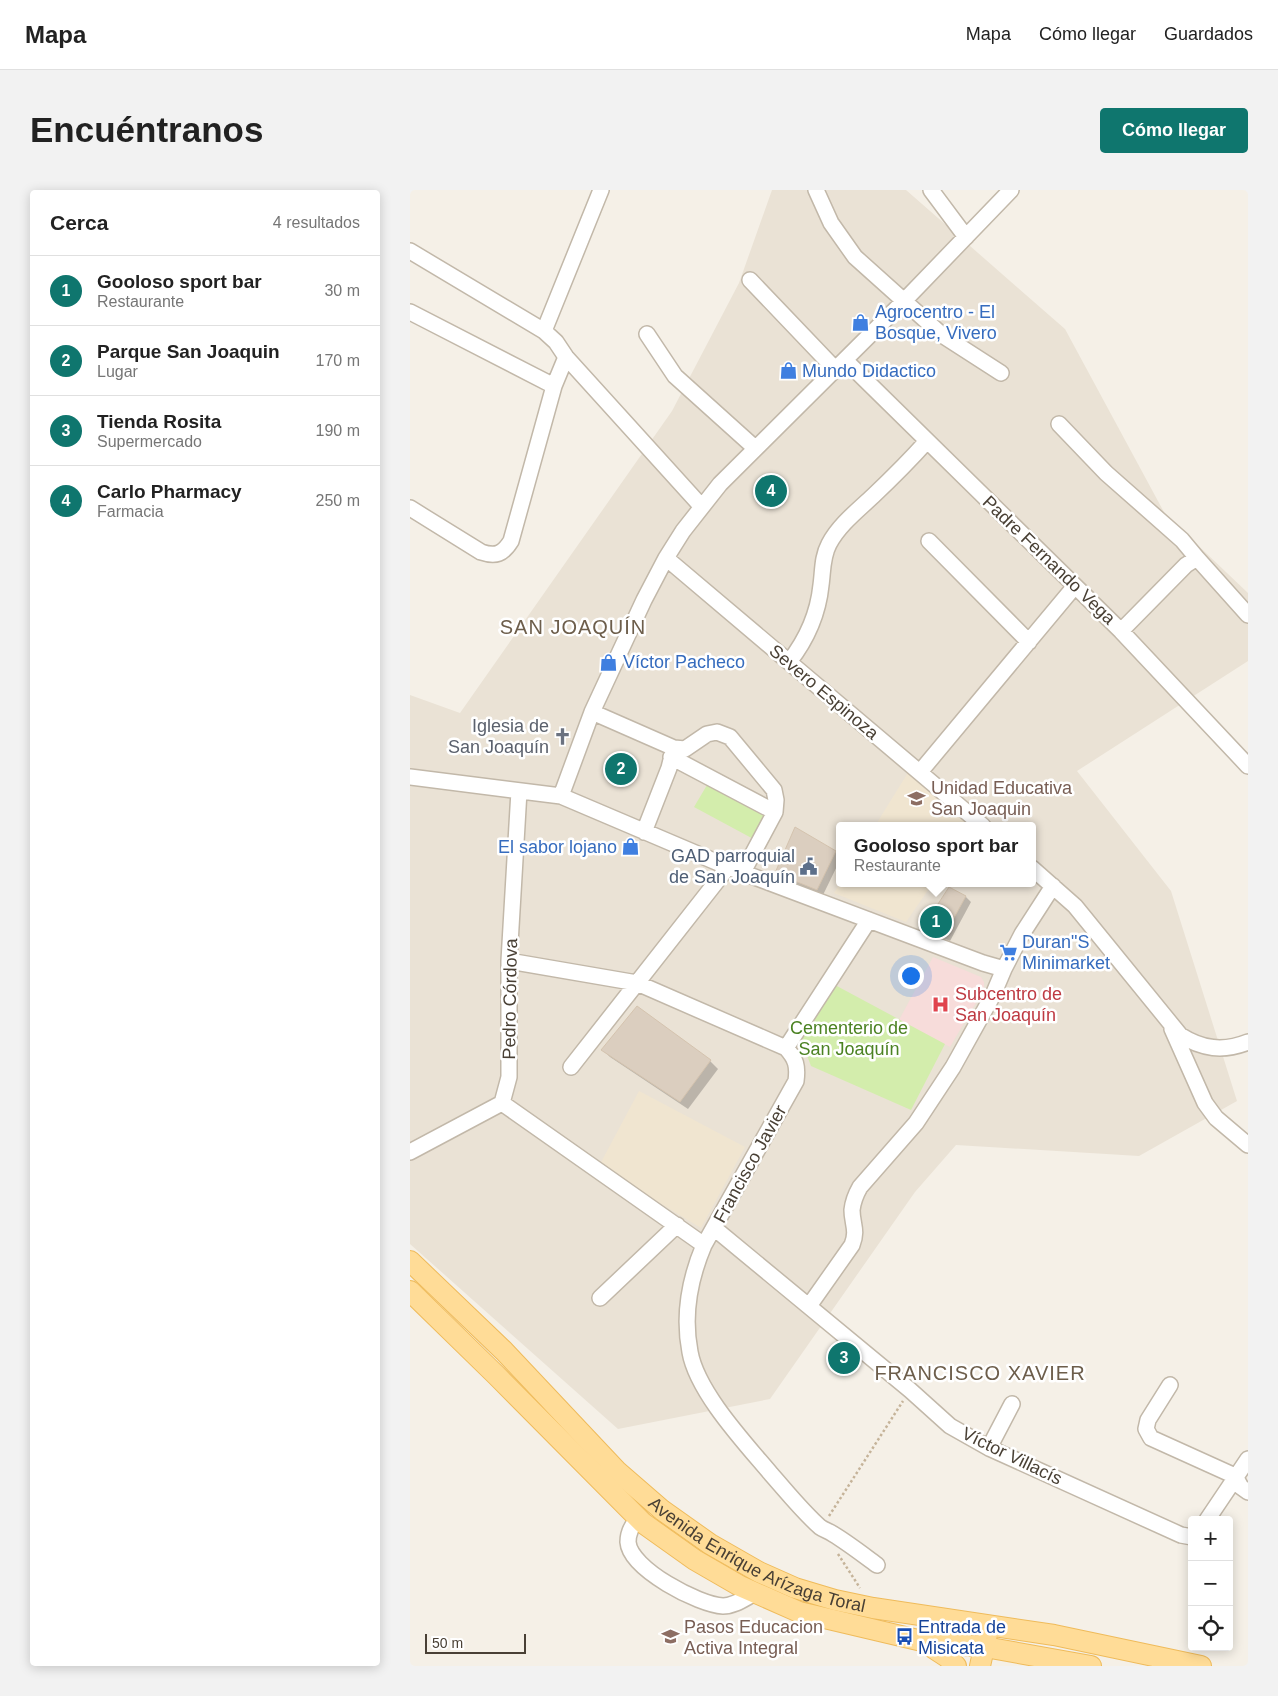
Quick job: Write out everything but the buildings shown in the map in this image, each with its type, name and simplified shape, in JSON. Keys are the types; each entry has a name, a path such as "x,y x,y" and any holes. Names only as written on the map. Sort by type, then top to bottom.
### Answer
{"main road":[{"name":"Avenida Enrique Arízaga Toral","path":"410,1262 504,1351 618,1471 662,1510 710,1544 759,1572 795,1588 835,1600 872,1608 1054,1635 1201,1666"},
{"name":"Avenida Enrique Arízaga Toral","path":"410,1292 496,1375 638,1518 695,1560 740,1586 800,1612 983,1656 1038,1656 1091,1666"},
{"path":"983,1656 988,1625"},
{"path":"922,1641 947,1657 956,1666"},
{"path":"1008,1666 1023,1659 1038,1656"}],"street":[{"path":"544,331 601,190"},
{"path":"816,190 831,223 855,257 942,335 1001,373"},
{"path":"930,190 966,237"},
{"path":"561,796 592,712 644,600 666,558 702,507 720,484 904,301 1010,190"},
{"path":"410,251 544,331 556,342 566,356 702,507"},
{"name":"Padre Fernando Vega","path":"750,280 840,365 927,441 1121,631 1248,766"},
{"path":"410,312 554,386"},
{"path":"647,334 675,376 755,448"},
{"path":"410,508 481,552 489,555 499,554 506,549 511,541 554,386 566,356"},
{"path":"1059,424 1106,473 1182,540 1248,614"},
{"path":"789,662 801,647 811,629 821,586 823,561 828,545 841,525 905,466 927,441"},
{"path":"929,541 1028,642"},
{"name":"Severo Espinoza","path":"666,558 978,822"},
{"path":"1121,631 1186,565 1197,558"},
{"path":"920,772 1075,586"},
{"path":"592,712 673,752 775,812"},
{"path":"673,752 685,749 707,734 717,732 730,737 774,790 776,800 775,812 743,872"},
{"path":"644,832 669,768 673,752"},
{"path":"410,777 561,796 728,867 983,963 1004,969"},
{"name":"Pedro Córdova","path":"502,1103 509,1077 509,960 519,790"},
{"path":"571,1067 728,867"},
{"path":"1036,871 1075,906 1180,1035 1204,1047 1230,1048 1248,1042"},
{"path":"809,1306 852,1245 856,1236 852,1210 854,1199 860,1187 916,1123 954,1067 1022,934 1053,886"},
{"path":"509,960 637,983 786,1048 870,920"},
{"path":"1170,1025 1205,1103 1216,1118 1248,1145"},
{"name":"Francisco Javier","path":"786,1048 794,1057 798,1068 796,1081 704,1245 694,1267 689,1291 688,1324 690,1353 701,1382 735,1432 795,1501 821,1528 877,1564"},
{"path":"410,1152 502,1103 704,1245"},
{"path":"600,1298 677,1225"},
{"name":"Víctor Villacís","path":"714,1228 910,1390 950,1426 989,1448 1181,1535 1188,1536"},
{"path":"1170,1385 1148,1420 1146,1429 1150,1438 1235,1476 1241,1487 1248,1492"},
{"path":"989,1448 1012,1404"},
{"path":"1210,1516 1248,1459"},
{"path":"638,1518 630,1528 628,1542 631,1552 641,1564 676,1590 702,1601 724,1606 738,1602 754,1592"}],"path":[{"path":"821,1528 910,1390"},
{"path":"837,1552 872,1608"}],"shaded area":[{"name":"SAN JOAQUÍN","path":"772,190 906,190 1065,329 1165,514 1248,593 1248,661 1077,771 1171,891 1237,1101 1139,1156 956,1145 915,1192 770,1399 618,1429 410,1244 410,695 460,713 672,411 739,283"},
{"name":"Unidad Educativa San Joaquin","path":"909,771 967,822 877,822"},
{"path":"838,887 930,887 906,922 834,893"},
{"name":"Subcentro de San Joaquín","path":"933,957 981,977 984,982 984,989 950,1047 899,1020"},
{"path":"639,1091 745,1147 701,1228 599,1166"}],"green space":[{"path":"710,780 773,811 759,842 694,807"},
{"name":"Cementerio de San Joaquín","path":"835,985 945,1044 911,1110 811,1066 805,1050 795,1041"}],"place":[{"name":"Agrocentro - El Bosque, Vivero","path":"861,322"},
{"name":"Mundo Didactico","path":"788,371"},
{"name":"Carlo Pharmacy","path":"771,491"},
{"name":"Víctor Pacheco","path":"609,662"},
{"name":"Iglesia de San Joaquín","path":"563,736"},
{"name":"Parque San Joaquin","path":"621,769"},
{"name":"Unidad Educativa San Joaquin","path":"917,798"},
{"name":"El sabor lojano","path":"631,847"},
{"name":"GAD parroquial de San Joaquín","path":"809,866"},
{"name":"Gooloso sport bar","path":"936,922"},
{"name":"Duran\"S Minimarket","path":"1008,952"},
{"name":"Subcentro de San Joaquín","path":"941,1004"},
{"name":"Tienda Rosita","path":"844,1358"},
{"name":"Pasos Educacion Activa Integral","path":"670,1637"},
{"name":"Entrada de Misicata","path":"904,1637"}],"district":[{"name":"SAN JOAQUÍN","path":"573,627"},
{"name":"FRANCISCO XAVIER","path":"980,1373"}]}
